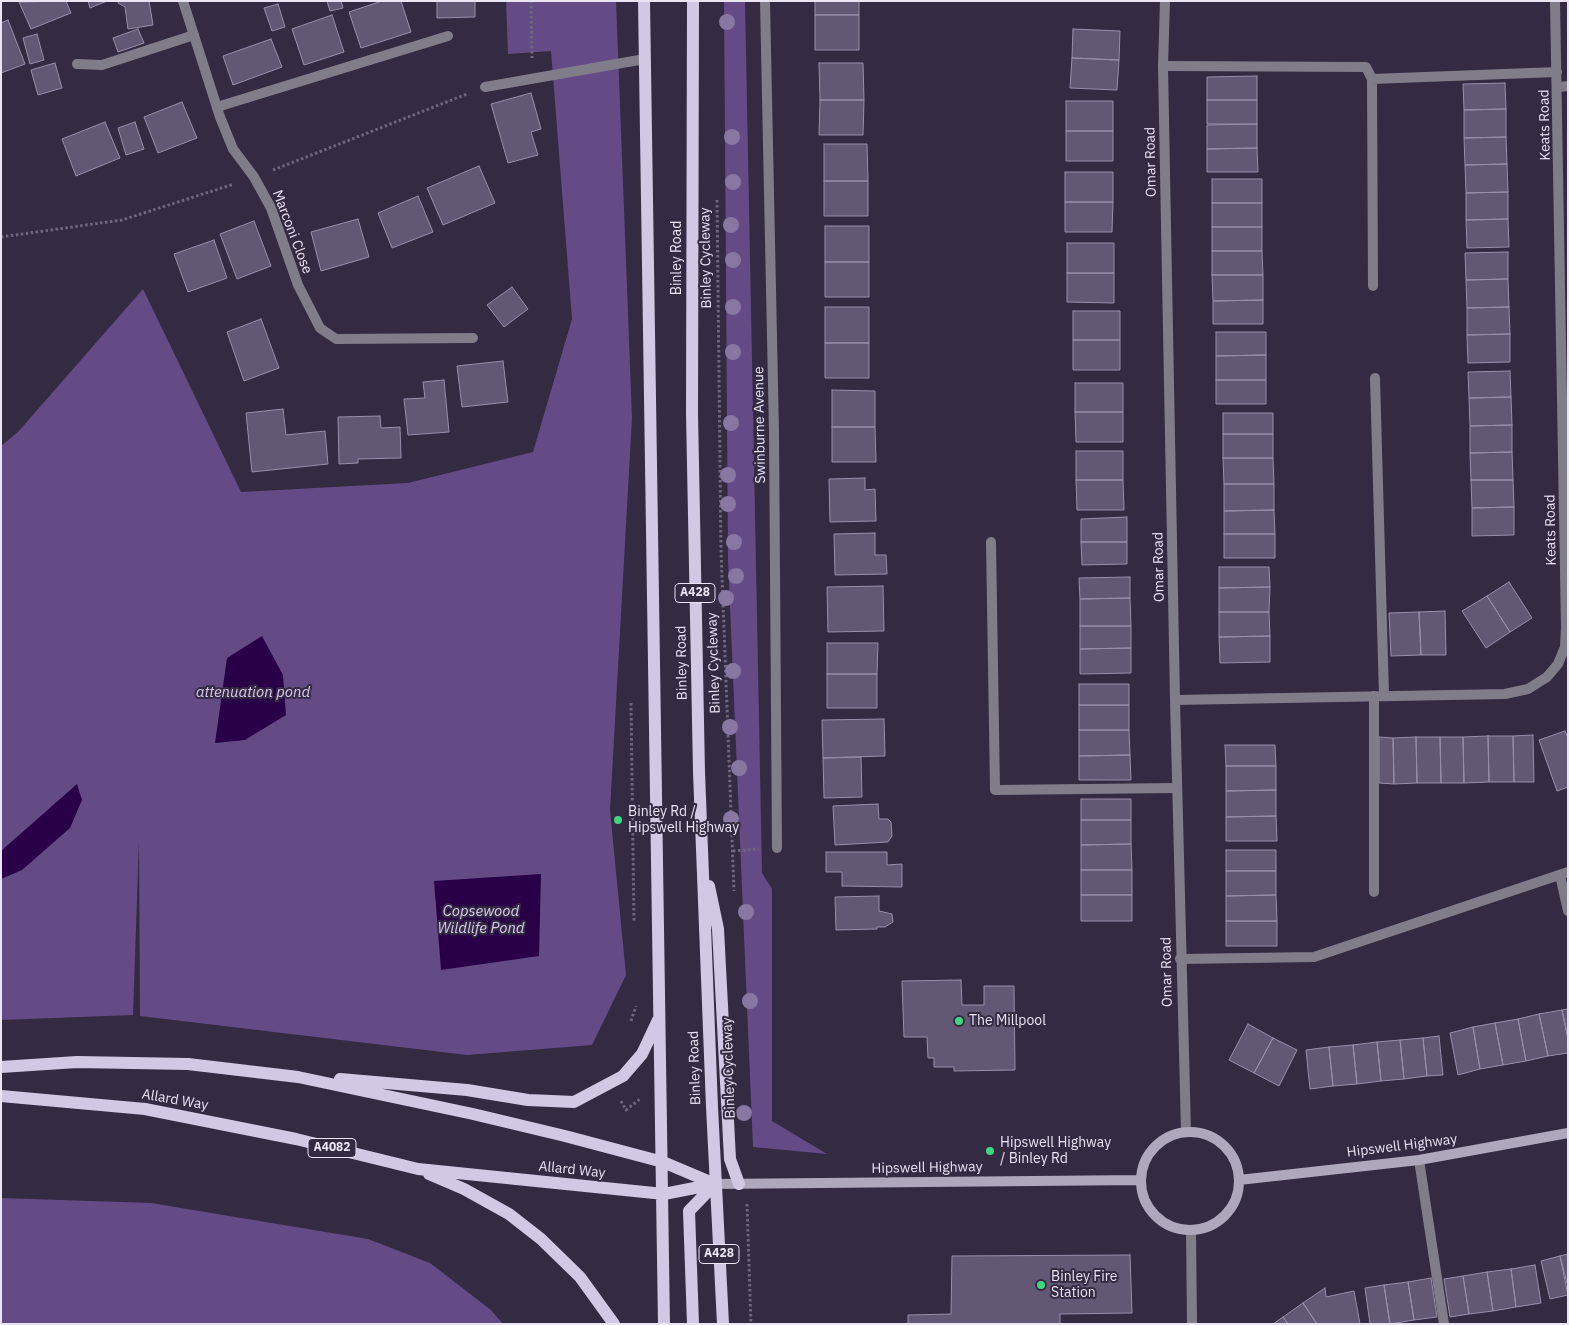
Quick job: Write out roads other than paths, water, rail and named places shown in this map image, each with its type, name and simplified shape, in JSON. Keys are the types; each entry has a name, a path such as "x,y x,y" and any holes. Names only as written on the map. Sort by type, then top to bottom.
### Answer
{"main road":[{"name":"Binley Road","path":"644,1 664,1194 664,1324"},
{"name":"Binley Road","path":"693,1 692,412 702,852 715,1184 723,1324"},
{"path":"702,852 718,929 730,1160 743,1184"},
{"name":"Allard Way","path":"1,1067 77,1062 188,1064 298,1077 406,1083 528,1100 574,1102 623,1076 642,1054 660,1014"},
{"name":"Allard Way","path":"298,1077 473,1114 663,1162 715,1184"},
{"name":"Allard Way","path":"1,1096 144,1109 296,1139 418,1169 664,1194 715,1184"},
{"path":"418,1169 485,1200 509,1214 540,1238 580,1278 614,1324"},
{"path":"693,1324 689,1211 715,1184"}],"street":[{"name":"Marconi Close","path":"183,1 217,108 233,149 254,177 271,208 298,285 320,328 336,339 473,338"},
{"name":"Swinburne Avenue","path":"765,1 774,433 777,848"},
{"name":"Omar Road","path":"1165,1 1163,66 1180,959 1186,1131"},
{"name":"Keats Road","path":"1175,700 1505,694 1528,689 1547,677 1558,664 1565,647 1567,628 1563,87 1557,72 1555,1"},
{"path":"77,64 102,65 194,35"},
{"path":"217,108 448,36"},
{"path":"485,87 645,59"},
{"path":"1163,66 1366,67 1372,79 1373,286"},
{"path":"1372,79 1557,72"},
{"path":"1374,892 1379,696 1375,378"},
{"path":"991,542 995,790 1177,788"},
{"path":"1180,959 1314,957 1564,874 1568,911"},
{"path":"1186,1131 1203,1133 1223,1145 1233,1158 1239,1180 1235,1200 1224,1216 1212,1226 1191,1230 1170,1227 1154,1215 1142,1196 1140,1180 1144,1162 1154,1147 1164,1139 1186,1131"},
{"name":"Hipswell Highway","path":"1239,1180 1419,1160 1568,1133"},
{"path":"1419,1160 1444,1324"},
{"name":"Hipswell Highway","path":"715,1184 1140,1180"},
{"path":"1191,1230 1192,1324"}],"water":[{"name":"attenuation pond","path":"262,636 283,675 286,715 245,740 215,743 227,658"},
{"path":"77,784 82,800 70,828 22,870 1,879 1,851"},
{"name":"Copsewood Wildlife Pond","path":"541,874 539,956 441,970 434,881"}],"place":[{"name":"Binley Rd / Hipswell Highway","path":"618,820"},
{"name":"The Millpool","path":"959,1021"},
{"name":"Hipswell Highway / Binley Rd","path":"990,1151"},
{"name":"Binley Fire Station","path":"1041,1285"}]}
